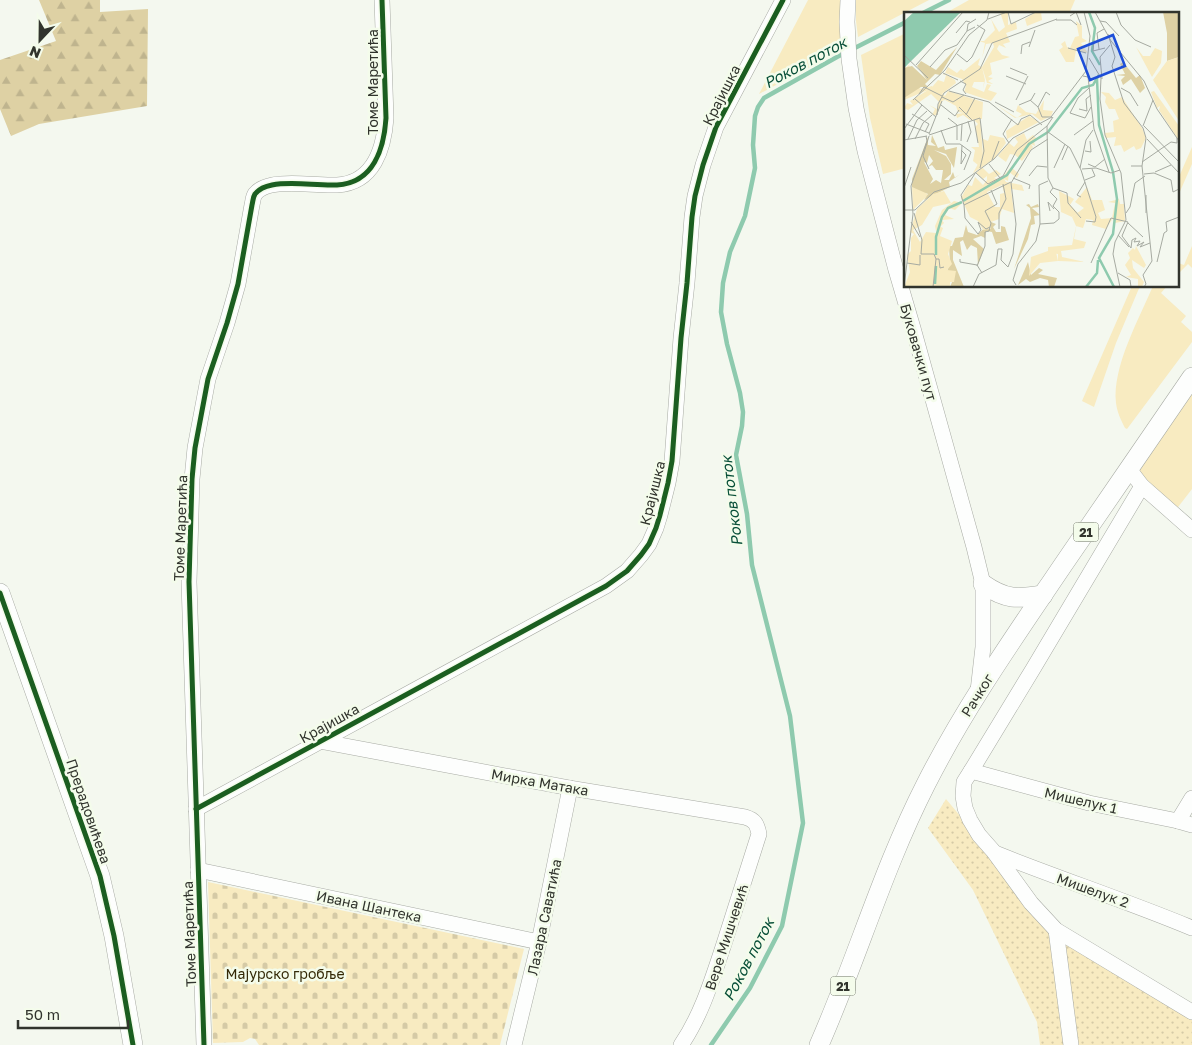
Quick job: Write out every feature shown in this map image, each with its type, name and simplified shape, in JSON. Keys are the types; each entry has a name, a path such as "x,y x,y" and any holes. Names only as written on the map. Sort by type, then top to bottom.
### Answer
{"main road":[{"name":"Рачког","path":"819,1045 834,1011 880,887 913,810 944,751 1014,637 1192,377"},
{"path":"983,584 992,591 1013,598 1043,595"},
{"name":"Прерадовићева","path":"3,601 100,876 114,936 133,1045"}],"street":[{"name":"Томе Маретића","path":"204,1045 189,582 192,479 195,448 208,380 238,284 253,199 256,193 266,186 280,184 337,185 350,182 364,175 374,163 382,146 385,127 382,0"},
{"name":"Крајишка","path":"196,809 606,586 627,571 649,544 663,503 672,461 681,338 695,196 716,127 783,0"},
{"name":"Буковачки пут","path":"848,0 849,59 865,151 983,584 983,647 978,695"},
{"path":"1129,469 1142,486 1192,530"},
{"path":"1142,486 970,771 964,782 963,796 965,808 979,835 994,852 1031,904 1056,930 1192,1012"},
{"name":"Мирка Матака","path":"319,741 570,788 745,817 753,820 758,825"},
{"name":"Мишелук 1","path":"970,771 1089,803 1185,823"},
{"name":"Лазара Саватића","path":"514,1045 539,942 570,788"},
{"path":"1185,823 1192,798"},
{"name":"Вере Мишчевић","path":"680,1045 686,1038 708,994 759,834 758,825"},
{"name":"Мишелук 2","path":"994,852 1192,928"},
{"name":"Ивана Шантека","path":"198,870 539,942"},
{"path":"1056,930 1071,1045"}],"green space":[{"path":"39,0 100,0 100,12 148,9 147,106 39,124 11,136 0,109 0,60 56,41"},
{"path":"808,0 841,0 840,51 759,94"},
{"path":"856,0 929,0 858,37"},
{"path":"969,0 1075,0 1070,12 948,12"},
{"path":"904,34 904,169 883,174 870,118 861,55"},
{"path":"1192,147 1192,164 1180,191 1180,174"},
{"path":"1192,246 1192,268 1188,264 1180,272 1180,264 1184,265"},
{"path":"1131,288 1139,288 1116,343 1094,407 1082,401"},
{"path":"1152,288 1165,288 1161,293 1186,316 1181,322 1192,332 1192,342 1127,429 1118,413 1116,389 1122,359"},
{"path":"1190,391 1192,394 1192,489 1175,511 1143,480 1133,460"},
{"path":"946,799 1053,927 1192,1013 1192,1045 1040,1045 1037,1022 973,890 928,828"},
{"name":"Мајурско гробље","path":"208,882 524,949 500,1045 259,1045 255,1039 250,1038 243,1042 213,1043"}],"waterway":[{"name":"Роков поток","path":"925,12 949,0"},
{"name":"Роков поток","path":"711,1045 750,988 782,926 803,823 790,716 752,565 747,514 736,455 743,412 721,312 723,283 730,252 745,216 755,168 753,145 755,116 764,98 837,57 904,23"}],"cycle path":[{"path":"204,1045 189,582 192,479 195,448 208,379 238,284 255,194 265,187 280,184 337,185 350,183 360,178 375,162 383,141 386,118 382,0"},
{"path":"196,809 606,586 627,571 649,544 660,515 672,461 681,338 695,196 716,127 783,0"},
{"path":"0,593 100,876 114,936 133,1045"}]}
